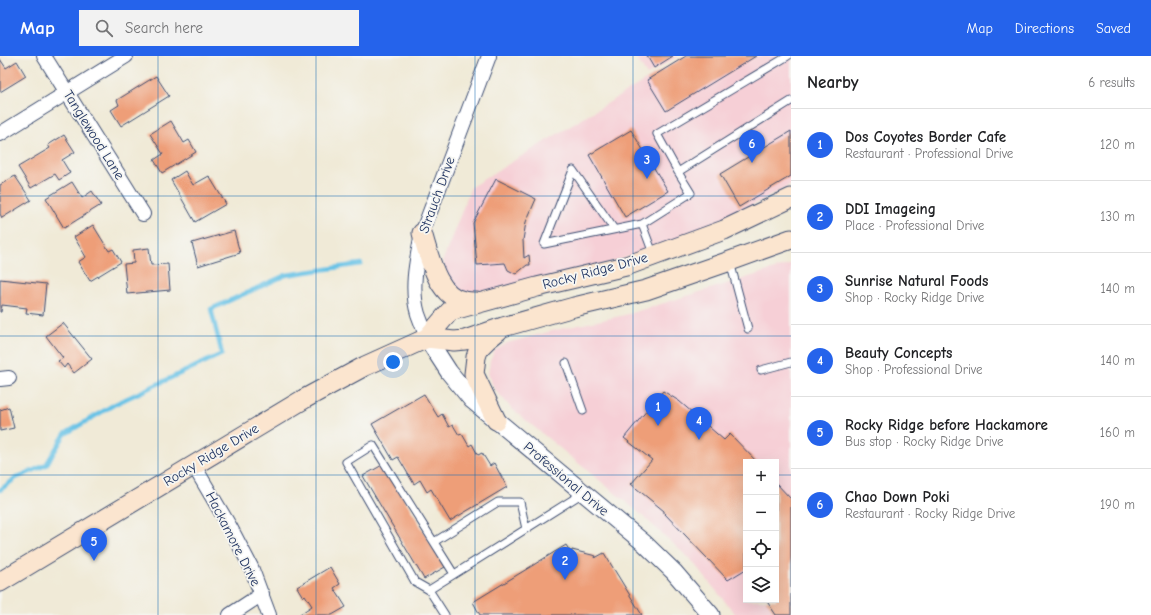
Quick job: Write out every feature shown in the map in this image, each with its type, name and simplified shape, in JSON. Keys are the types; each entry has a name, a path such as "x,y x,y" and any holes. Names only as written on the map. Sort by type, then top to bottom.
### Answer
{"main road":[{"name":"Rocky Ridge Drive","path":"0,582 304,399 365,366 427,338 450,311 537,287 626,266 724,230 791,198"},
{"path":"422,233 438,281 447,293 463,301 482,302"},
{"path":"427,338 454,341 465,340 503,327 574,307 646,290 791,239"},
{"path":"496,420 474,374 476,357 479,348 503,327"}],"street":[{"name":"Tanglewood Lane","path":"44,56 143,214"},
{"path":"0,134 126,56"},
{"name":"Strauch Drive","path":"427,338 418,313 415,278 422,233 489,56"},
{"name":"Professional Drive","path":"427,338 443,364 472,400 644,543 674,572 709,614"},
{"name":"Hackamore Drive","path":"194,466 251,566 262,594 268,615"},
{"path":"230,615 262,594"}],"lane":[{"path":"614,229 573,170 544,244 642,224 691,193 657,134 788,56"},
{"path":"678,172 791,101"},
{"path":"642,224 654,256"},
{"path":"730,261 748,329"},
{"path":"761,370 791,362"},
{"path":"566,363 583,411"},
{"path":"445,615 429,590 415,582 346,462 373,445 454,574"},
{"path":"429,590 583,493"},
{"path":"434,542 498,502 520,502 526,529"}],"shaded area":[{"path":"635,56 679,56 647,75"},
{"path":"685,56 791,56 791,185 695,235 608,263 484,295 459,291 447,276 443,260 471,187"},
{"path":"791,264 791,615 736,615 691,560 637,511 512,409 494,388 488,375 490,361 495,350 507,343 556,330 625,315"}],"building":[{"path":"647,56 673,56 654,68"},
{"path":"686,56 756,56 666,111 647,80"},
{"path":"0,59 6,68 17,61 26,76 0,92"},
{"path":"156,76 169,96 121,126 111,110 119,105 117,100"},
{"path":"171,121 184,143 189,140 196,152 162,173 154,160 163,154 150,134"},
{"path":"631,130 668,191 625,217 589,155"},
{"path":"791,131 791,176 739,207 720,174"},
{"path":"64,135 75,152 62,160 70,173 59,180 55,174 31,188 18,167 50,148 48,145"},
{"path":"185,171 193,185 209,176 226,204 195,222 171,180"},
{"path":"15,176 31,200 2,218 0,214 0,185"},
{"path":"496,179 536,199 526,222 523,240 524,258 529,255 530,265 527,265 516,274 508,270 505,263 477,265 473,223"},
{"path":"72,182 82,198 92,191 101,205 64,228 46,198"},
{"path":"93,225 109,251 113,249 121,262 90,281 78,262 86,257 74,237"},
{"path":"234,231 240,253 198,266 192,243"},
{"path":"149,248 151,265 168,264 170,290 127,294 124,264 134,263 133,250"},
{"path":"0,279 46,284 43,315 26,313 27,308 2,305 0,312"},
{"path":"63,323 92,359 74,373 67,364 64,368 58,361 63,358 46,336"},
{"path":"663,391 679,401 724,440 730,434 754,459 743,459 743,571 728,580 664,513 664,511 631,484 652,460 624,438"},
{"path":"424,394 438,417 442,414 449,427 453,425 459,435 462,434 469,446 472,444 478,455 482,453 490,466 494,463 507,487 450,521 431,489 427,492 420,480 414,484 398,457 393,460 372,424"},
{"path":"9,407 14,428 0,431 0,410"},
{"path":"384,464 445,567 424,579 363,476"},
{"path":"779,486 791,499 791,615 776,615 768,603 779,603"},
{"path":"566,545 571,553 572,550 596,556 595,558 604,553 642,615 480,615 473,602"},
{"path":"330,567 340,584 334,588 346,607 332,615 301,615 300,614 312,606 305,595 303,597 297,587"}],"waterway":[{"path":"0,490 16,478 46,465 65,434 115,404 222,354 211,309 286,275 361,264"}],"place":[{"name":"Chao Down Poki","path":"752,163"},
{"name":"Sunrise Natural Foods","path":"647,179"},
{"name":"Dos Coyotes Border Cafe","path":"658,426"},
{"name":"Beauty Concepts","path":"699,440"},
{"name":"Rocky Ridge before Hackamore","path":"94,561"},
{"name":"DDI Imageing","path":"565,580"}]}
